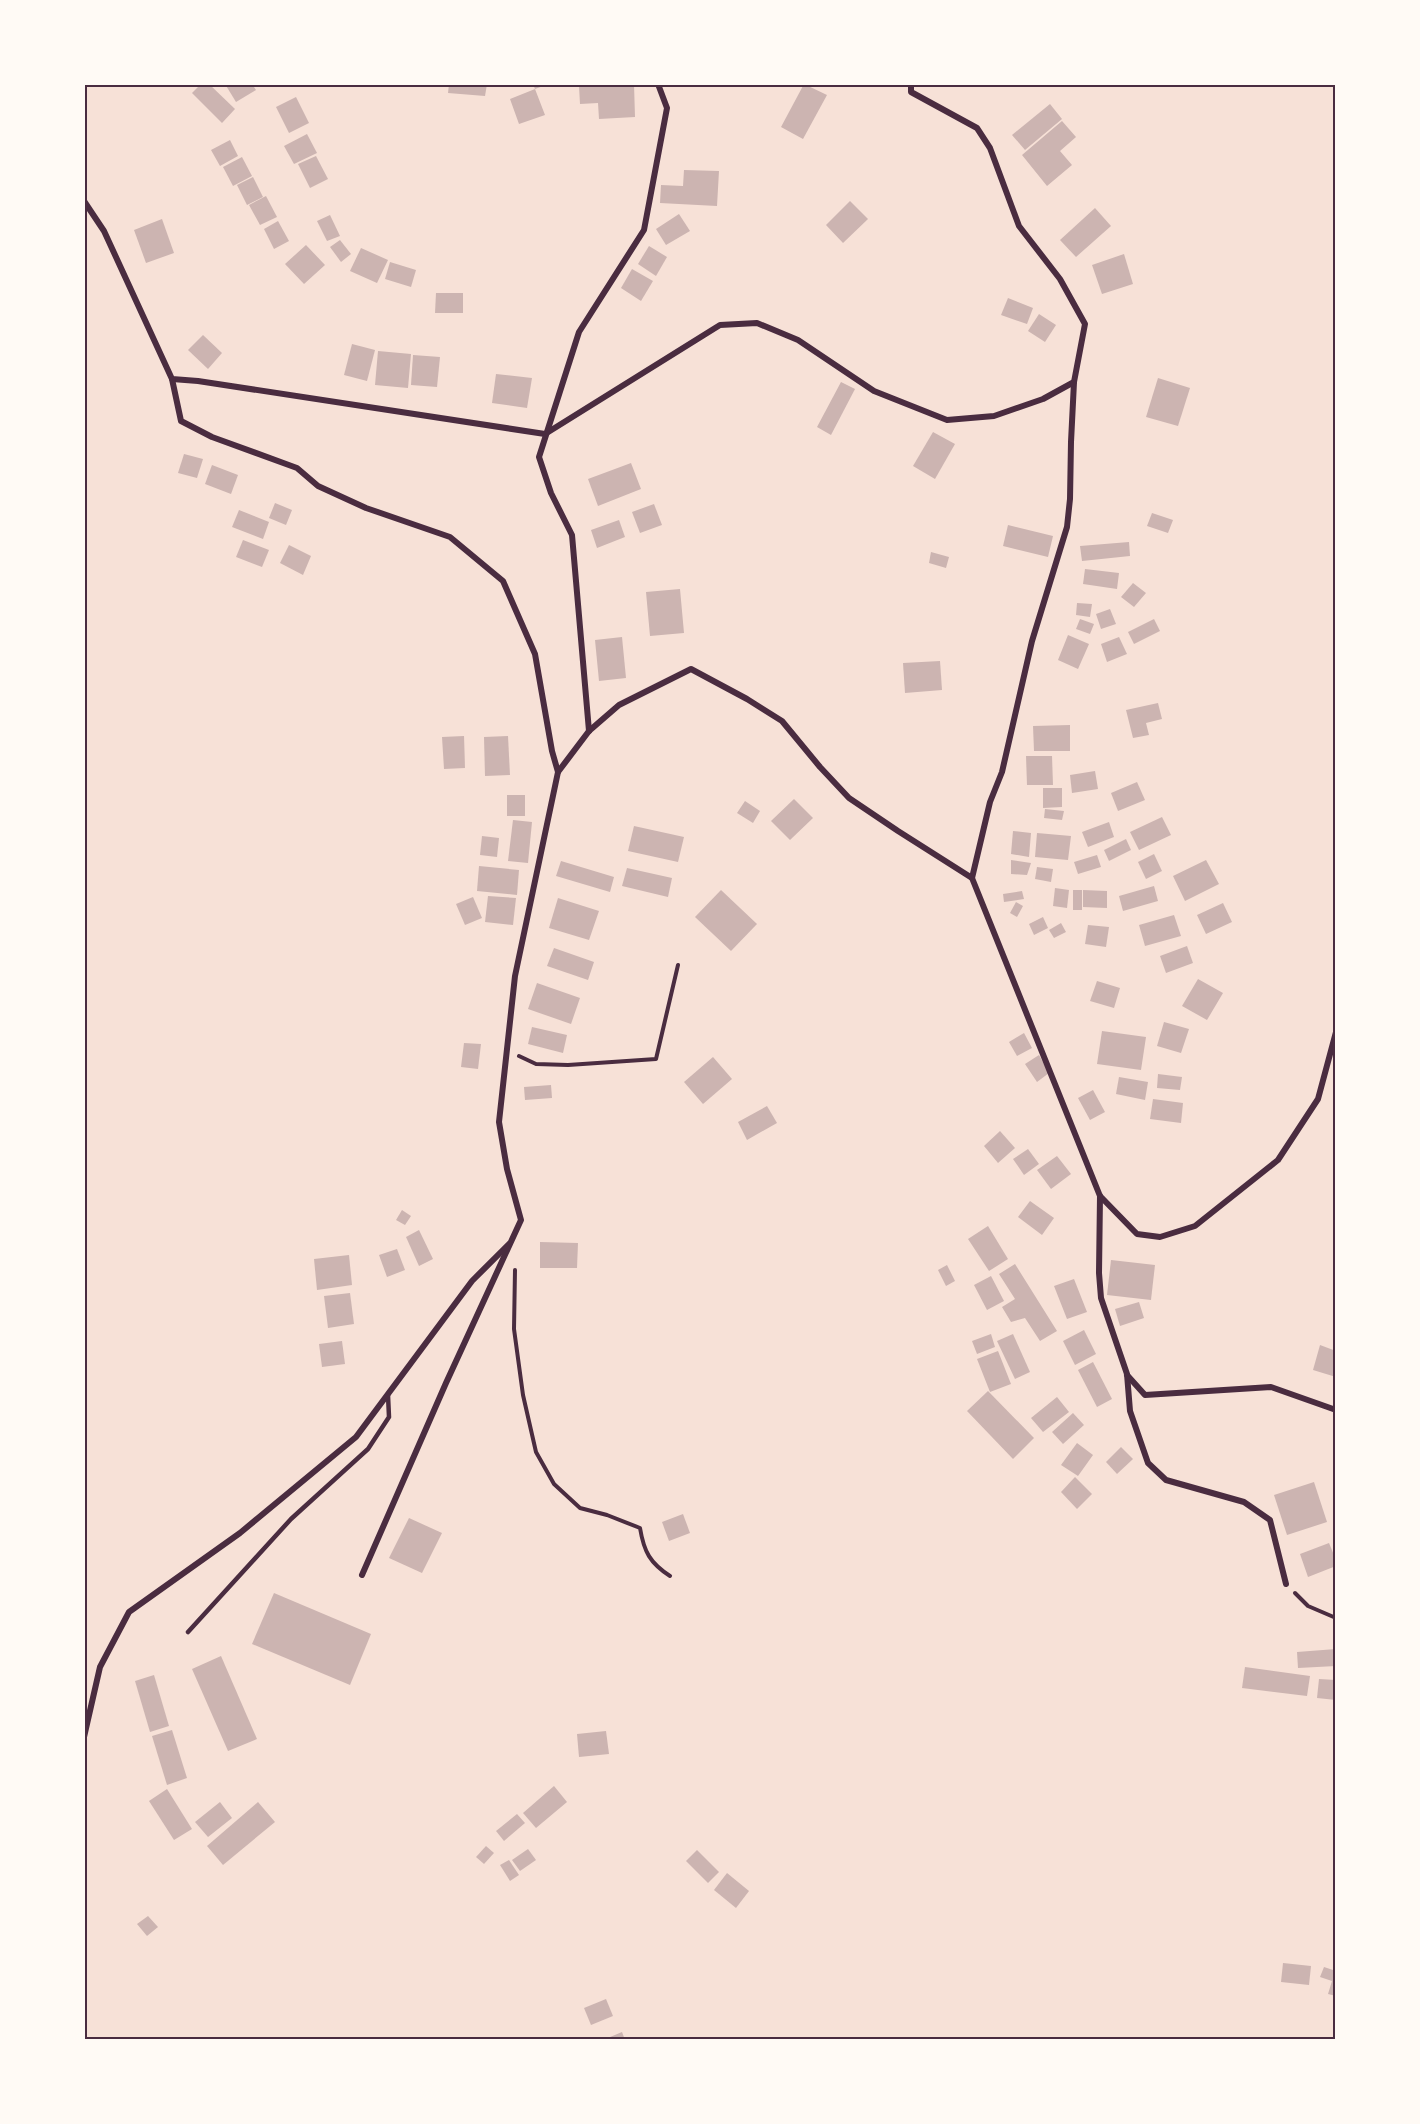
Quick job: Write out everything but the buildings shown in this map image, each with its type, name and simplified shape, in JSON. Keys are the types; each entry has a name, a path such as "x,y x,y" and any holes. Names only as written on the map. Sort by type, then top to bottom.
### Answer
{"street":[{"path":"589,731 572,535 551,494 539,457 579,332 644,230 667,108 658,84"},
{"path":"911,84 911,92 977,128 990,148 1019,226 1060,279 1085,324 1074,382 1067,527 1032,641 1005,762 990,802 972,878"},
{"path":"84,201 104,231 172,379 181,421 212,437 297,468 318,486 366,508 450,537 503,581 535,654 552,752 558,772"},
{"path":"172,379 198,381 545,434 720,325 757,322 798,340 874,391 947,420 994,416 1043,399 1074,382"},
{"path":"362,1575 446,1383 521,1220 507,1169 499,1122 515,976 558,772 589,731 619,705 691,669 747,699 782,722 849,798 972,878 1100,1196 1137,1234 1160,1237 1195,1226 1278,1160 1318,1099 1336,1032"},
{"path":"1100,1196 1098,1273 1101,1298 1127,1374 1130,1411 1148,1463 1166,1480 1244,1502 1270,1520 1286,1584"},
{"path":"84,1737 100,1667 129,1612 240,1533 356,1437 472,1281 514,1239"},
{"path":"1127,1374 1145,1395 1271,1388 1336,1410"}],"lane":[{"path":"188,1632 291,1519 368,1449 388,1417 388,1395"}],"path":[{"path":"507,1051 536,1064 568,1065 656,1059 678,965"},
{"path":"514,1239 516,1289 514,1329 523,1395 536,1452 554,1484 580,1508 607,1515 640,1528 644,1548 658,1568 670,1576"},
{"path":"1286,1584 1308,1606 1336,1618"}]}
